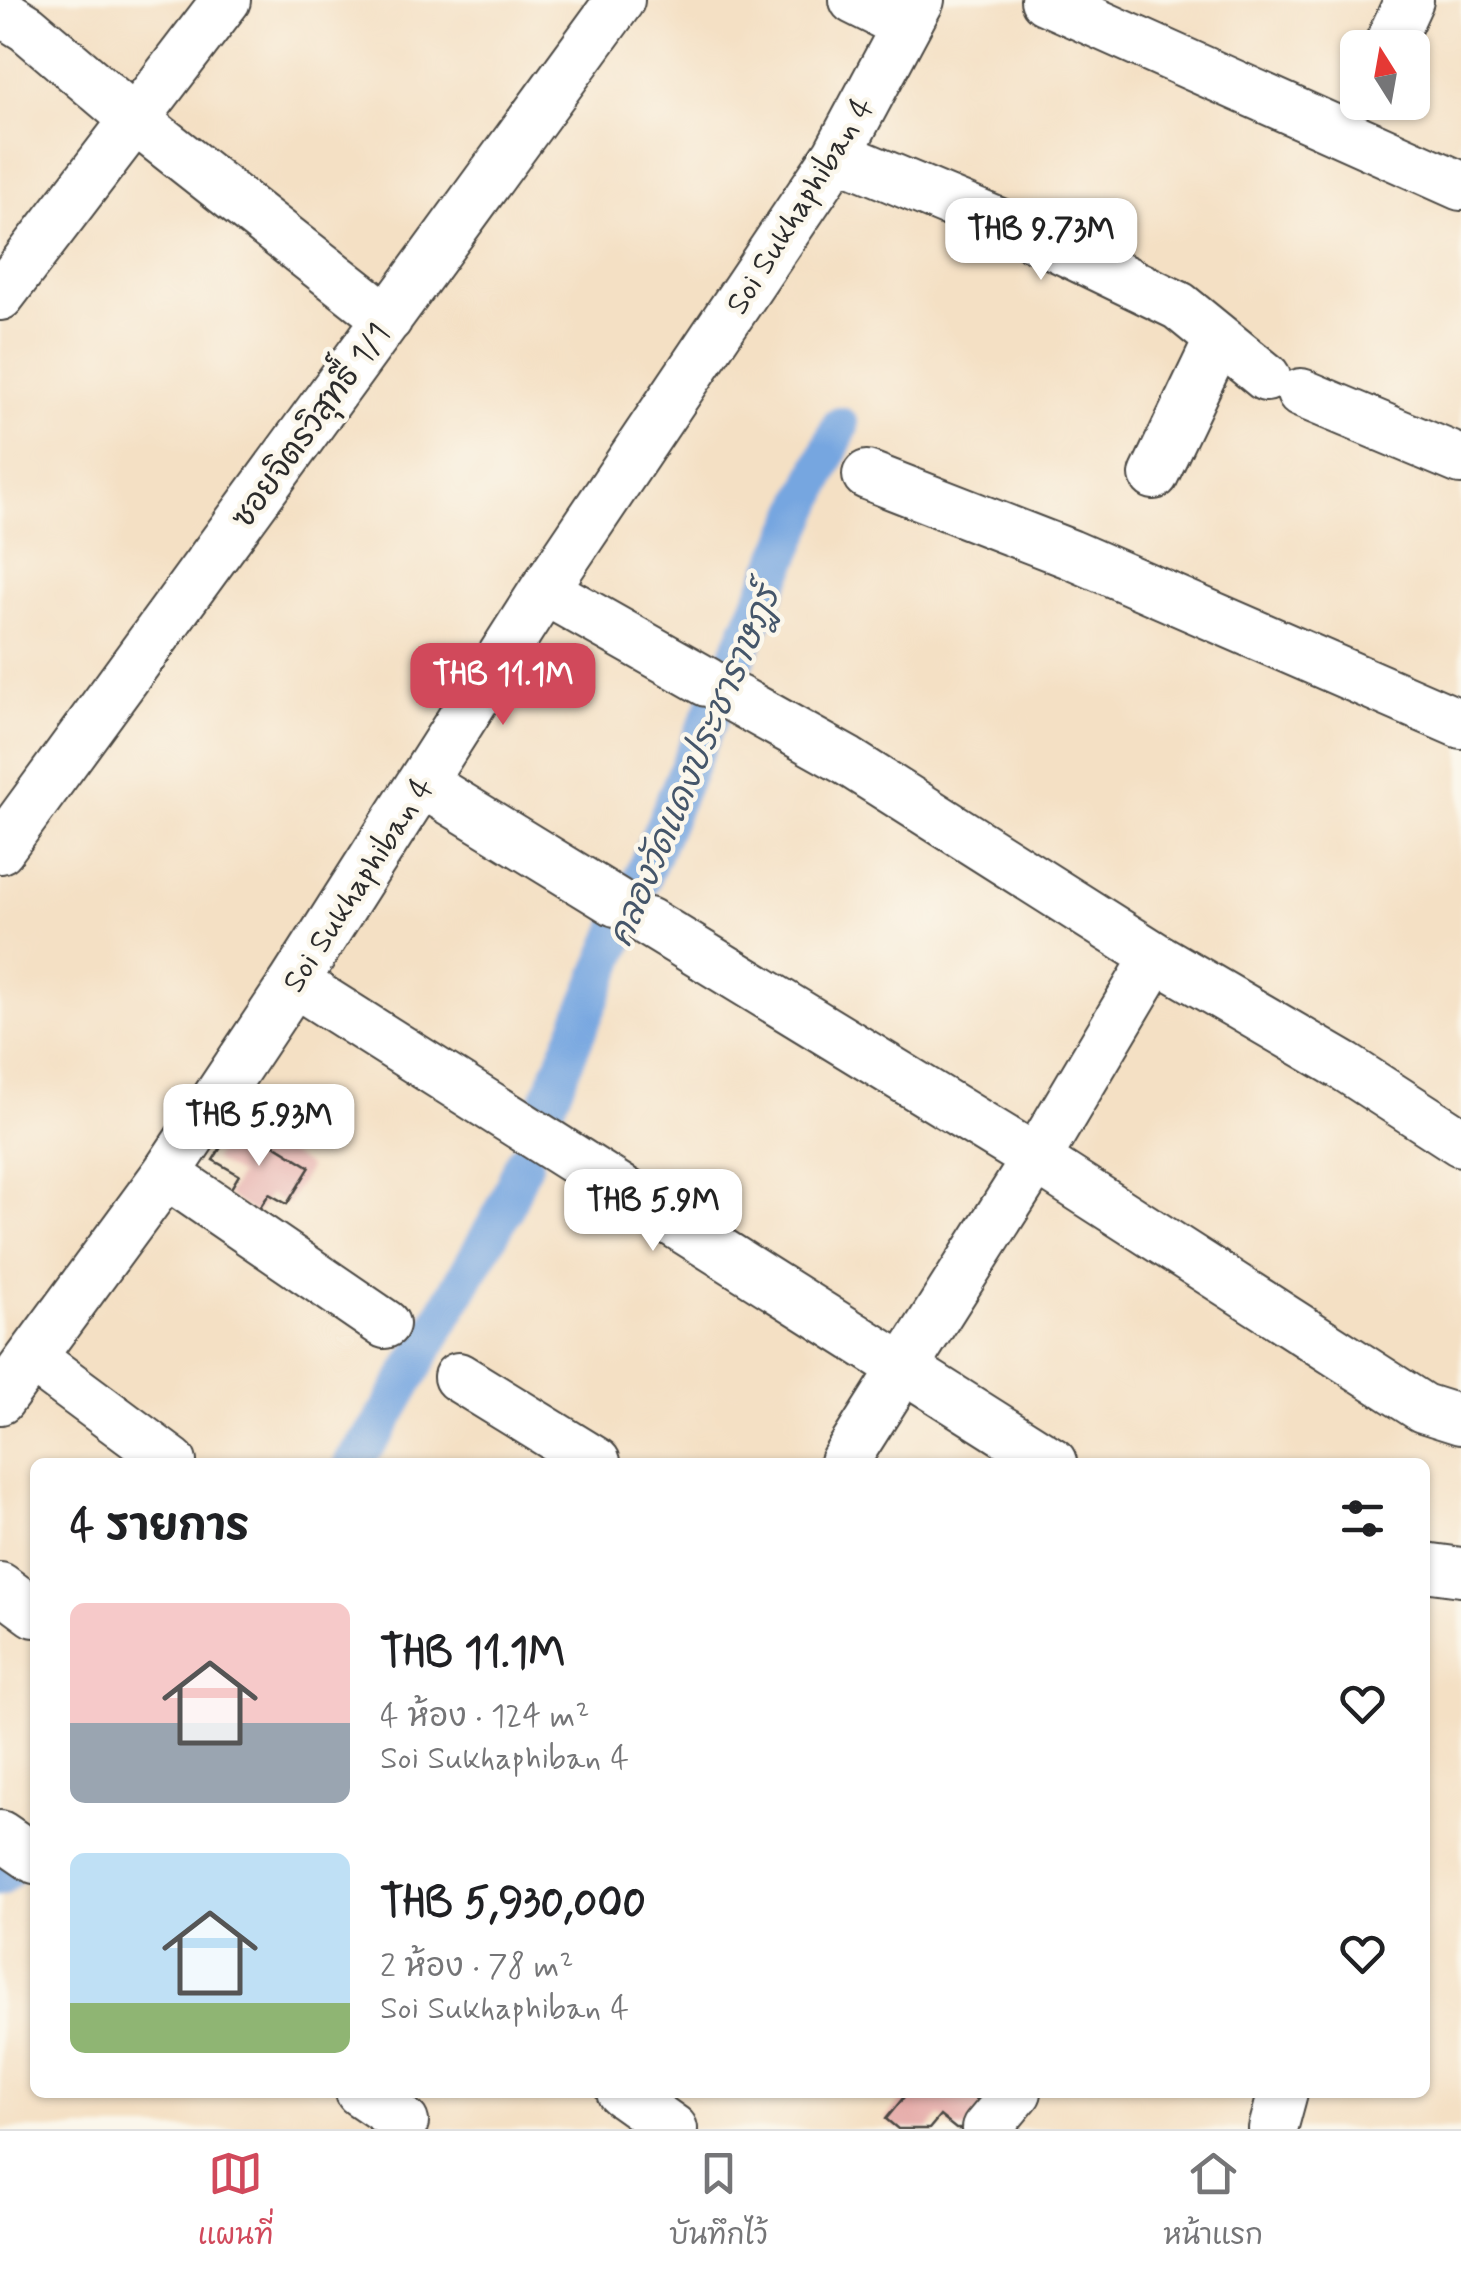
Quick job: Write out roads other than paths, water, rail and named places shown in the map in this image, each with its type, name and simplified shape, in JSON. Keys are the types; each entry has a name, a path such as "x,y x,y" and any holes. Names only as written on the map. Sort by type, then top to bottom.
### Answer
{"street":[{"path":"0,296 226,0"},
{"name":"ซอยจิตรวิสุทธื์ 1/1","path":"0,849 620,0"},
{"path":"854,0 913,13"},
{"path":"1045,0 1340,112"},
{"path":"1396,30 1409,0"},
{"path":"25,13 134,120 388,319"},
{"name":"Soi Sukhaphiban 4","path":"0,1400 166,1174 294,982 544,590 837,155 913,13"},
{"path":"1359,120 1461,186"},
{"path":"837,155 1055,246 1179,306 1218,341 1283,385 1461,460"},
{"path":"1154,475 1218,341"},
{"path":"867,474 1070,554 1461,724"},
{"path":"544,590 847,761 1156,957 1345,1066 1461,1142"},
{"path":"422,783 1036,1160 1422,1408 1461,1420"},
{"path":"847,1458 1036,1160 1156,957"},
{"path":"294,982 1046,1458"},
{"path":"166,1174 385,1324"},
{"path":"32,1358 167,1458"},
{"path":"458,1377 590,1458"},
{"path":"1430,1568 1461,1572"},
{"path":"0,1587 30,1609"},
{"path":"0,1835 30,1856"},
{"path":"373,2098 410,2115"},
{"path":"629,2098 672,2129"},
{"path":"986,2129 1012,2098"},
{"path":"1272,2129 1281,2098"}],"waterway":[{"name":"คลองวัดแดงประชาราษฎร์","path":"546,1106 696,749 840,426"},
{"name":"คลองวัดแดงประชาราษฎร์","path":"356,1458 378,1429 504,1210 524,1161"},
{"name":"คลองวัดแดงประชาราษฎร์","path":"0,1877 30,1847"}]}
